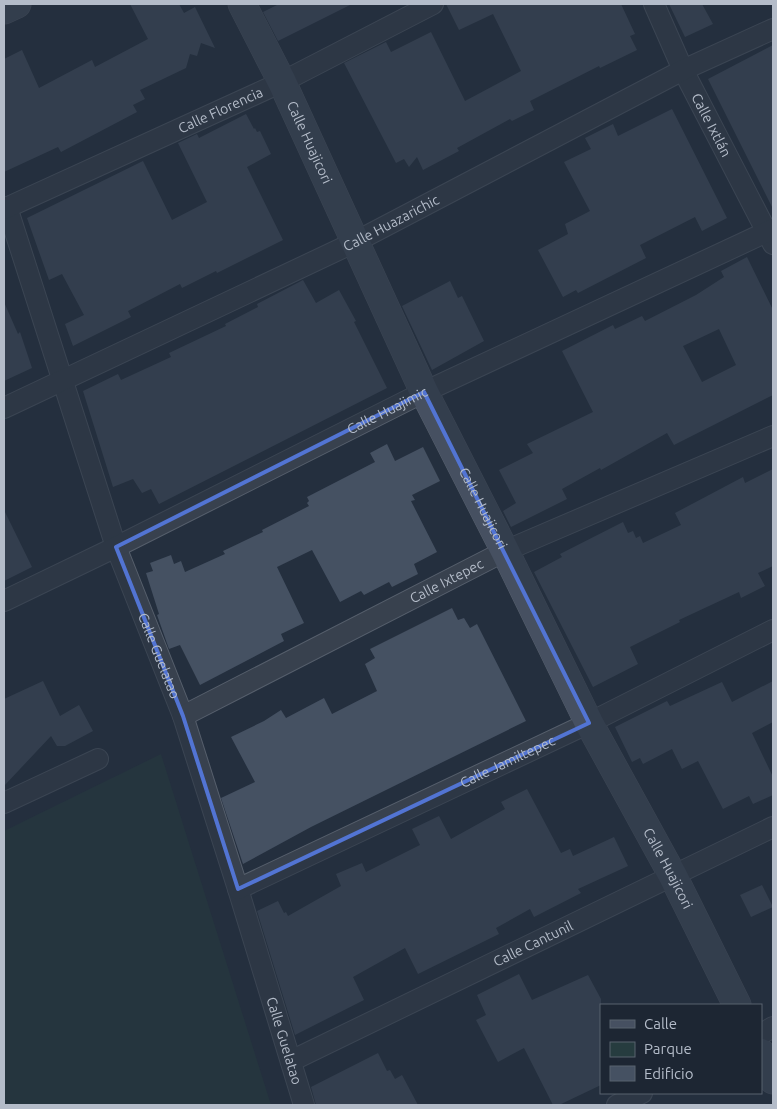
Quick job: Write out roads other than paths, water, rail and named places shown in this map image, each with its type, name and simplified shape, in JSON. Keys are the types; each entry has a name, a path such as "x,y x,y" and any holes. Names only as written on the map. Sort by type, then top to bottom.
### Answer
{"street":[{"path":"4,10 17,4"},
{"name":"Calle Huajicori","path":"242,4 282,82 424,392 505,551 589,723 674,876 737,1004"},
{"name":"Calle Florencia","path":"5,208 282,82 433,4"},
{"name":"Calle Ixtlán","path":"654,4 683,70 771,236"},
{"name":"Calle Huazarichic","path":"4,408 355,242 683,70 773,30"},
{"name":"Calle Guelatao","path":"5,208 116,547 183,716 304,1105"},
{"name":"Calle Huajimic","path":"4,601 116,547 424,392 771,236"},
{"name":"Calle Ixtepec","path":"183,716 505,551 773,436"},
{"name":"Calle Jamiltepec","path":"238,889 589,723 773,630"},
{"path":"4,803 98,759"},
{"name":"Calle Cantunil","path":"291,1060 773,827"},
{"path":"762,1055 773,1080"},
{"path":"617,1105 640,1094"}]}
